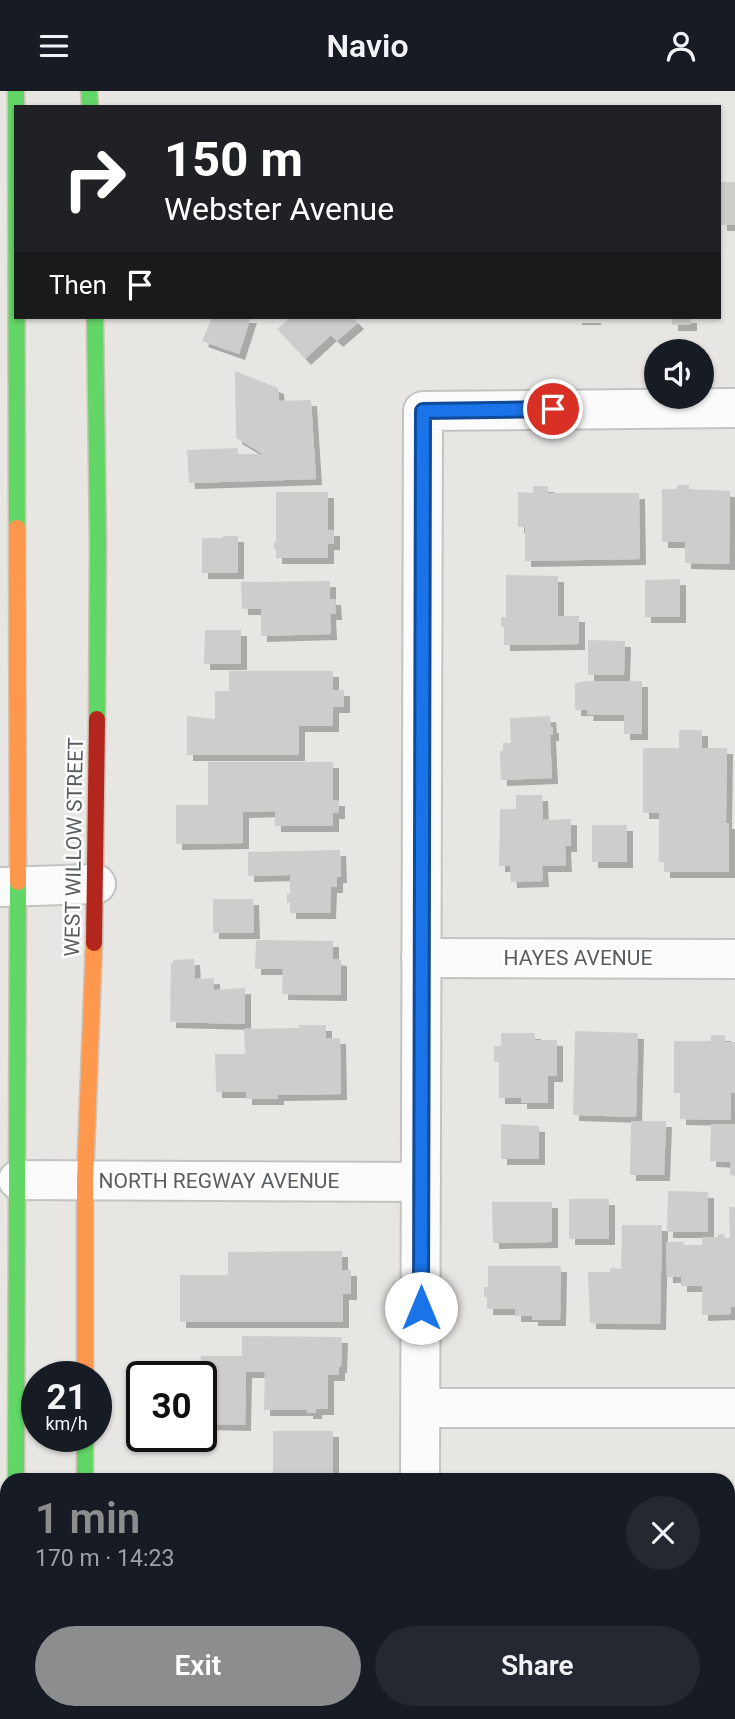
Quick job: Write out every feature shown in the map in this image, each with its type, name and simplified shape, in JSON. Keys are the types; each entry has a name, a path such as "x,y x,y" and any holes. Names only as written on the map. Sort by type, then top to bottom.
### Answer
{"main road":[{"path":"16,319 8,887 18,1180 16,1473"},
{"name":"WEST WILLOW STREET","path":"85,1361 85,1180 96,884 98,542 95,319"},
{"path":"85,1452 85,1473"}],"street":[{"path":"420,1473 423,411 735,408"},
{"path":"8,887 96,884"},
{"name":"HAYES AVENUE","path":"421,958 735,959"},
{"name":"NORTH REGWAY AVENUE","path":"18,1180 421,1182"},
{"path":"421,1408 735,1408"}],"building":[{"path":"721,182 735,182 735,225 721,225"},
{"path":"211,319 250,319 239,354 202,341"},
{"path":"289,319 354,319 358,323 337,341 331,335 305,359 277,329"},
{"path":"672,319 691,319 691,325 672,325"},
{"path":"235,371 278,388 279,401 311,400 316,479 189,483 187,450 238,448 238,454 263,454 236,438"},
{"path":"677,485 689,485 689,489 730,491 729,564 685,563 685,542 662,542 662,489 677,489"},
{"path":"533,486 548,486 548,493 639,493 640,559 525,561 525,527 518,527 518,492 533,493"},
{"path":"276,492 328,492 328,530 334,530 334,544 328,544 328,558 276,558"},
{"path":"238,536 238,573 202,573 202,538"},
{"path":"506,575 558,576 558,616 579,616 579,644 504,645 501,617 506,617"},
{"path":"680,579 680,617 645,617 645,580"},
{"path":"330,581 330,599 335,599 336,614 330,614 331,634 261,636 261,609 242,609 241,582"},
{"path":"205,630 241,630 241,664 204,664"},
{"path":"588,640 625,641 624,675 588,675"},
{"path":"229,671 333,671 333,690 344,690 344,707 333,707 333,726 299,726 299,755 187,755 187,716 215,719 215,691 229,691"},
{"path":"642,681 642,734 624,734 624,715 587,715 588,710 575,710 575,683"},
{"path":"550,716 553,727 553,735 550,735 552,778 501,780 500,751 503,751 503,743 511,743 510,718"},
{"path":"679,730 702,730 702,748 727,748 726,823 729,823 729,872 664,872 664,862 659,862 659,813 643,813 643,748 679,748"},
{"path":"208,762 333,762 333,800 339,800 339,813 333,813 333,826 275,826 275,811 243,812 243,843 176,844 176,805 208,805"},
{"path":"516,795 542,795 543,820 571,819 571,846 565,846 566,866 542,866 543,881 511,882 510,866 499,866 500,809 516,809"},
{"path":"592,825 627,825 627,862 592,862"},
{"path":"340,850 341,877 337,877 337,887 331,887 330,913 290,913 287,894 290,894 290,875 248,876 248,852"},
{"path":"213,899 253,899 254,933 213,933"},
{"path":"256,940 333,941 333,959 341,960 341,995 282,994 283,969 255,969"},
{"path":"194,959 195,979 214,978 214,990 245,988 245,1024 170,1022 171,964 174,960"},
{"path":"299,1025 326,1025 326,1038 340,1038 341,1094 278,1095 278,1099 246,1099 246,1092 216,1092 215,1054 245,1054 244,1029 299,1028"},
{"path":"575,1031 638,1033 636,1117 573,1115"},
{"path":"501,1033 535,1033 535,1040 557,1040 557,1076 548,1076 548,1103 521,1103 521,1098 499,1098 499,1062 494,1062 494,1046 501,1046"},
{"path":"711,1035 725,1035 725,1042 735,1042 735,1093 731,1093 731,1120 680,1119 680,1093 674,1093 674,1041 711,1041"},
{"path":"631,1121 666,1121 664,1175 630,1175"},
{"path":"501,1124 539,1126 539,1159 501,1159"},
{"path":"711,1124 735,1124 735,1176 730,1175 730,1162 710,1161"},
{"path":"668,1191 708,1192 708,1232 667,1232"},
{"path":"569,1199 609,1199 609,1239 569,1239"},
{"path":"492,1202 552,1202 552,1242 493,1243"},
{"path":"729,1207 735,1207 735,1307 731,1307 731,1314 702,1315 702,1286 681,1286 681,1277 667,1277 666,1242 702,1245 702,1237 718,1237 718,1234 724,1234 725,1238 730,1238"},
{"path":"622,1225 662,1225 660,1324 590,1323 588,1272 621,1269"},
{"path":"342,1251 342,1270 351,1270 351,1294 343,1294 343,1322 180,1322 180,1275 228,1275 228,1252"},
{"path":"488,1266 561,1266 560,1320 532,1320 532,1316 515,1316 515,1309 487,1309 484,1287 488,1287"},
{"path":"242,1336 342,1337 339,1375 328,1375 328,1409 316,1409 316,1413 307,1413 307,1410 264,1410 265,1372 246,1372 245,1425 217,1424 217,1361 201,1361 201,1356 242,1356"},
{"path":"273,1431 333,1431 333,1473 273,1473"}],"traffic: fast":[{"path":"16,91 16,105"},
{"path":"89,91 90,105"},
{"path":"17,319 17,528"},
{"path":"95,319 97,719"},
{"path":"16,1473 18,882"},
{"path":"85,1452 85,1473"}],"traffic: slow":[{"path":"17,528 18,882"},
{"path":"85,1361 85,1180 94,943"}],"traffic: jam":[{"path":"94,943 97,719"}],"route":[{"path":"421,1308 423,411 553,409"}]}
